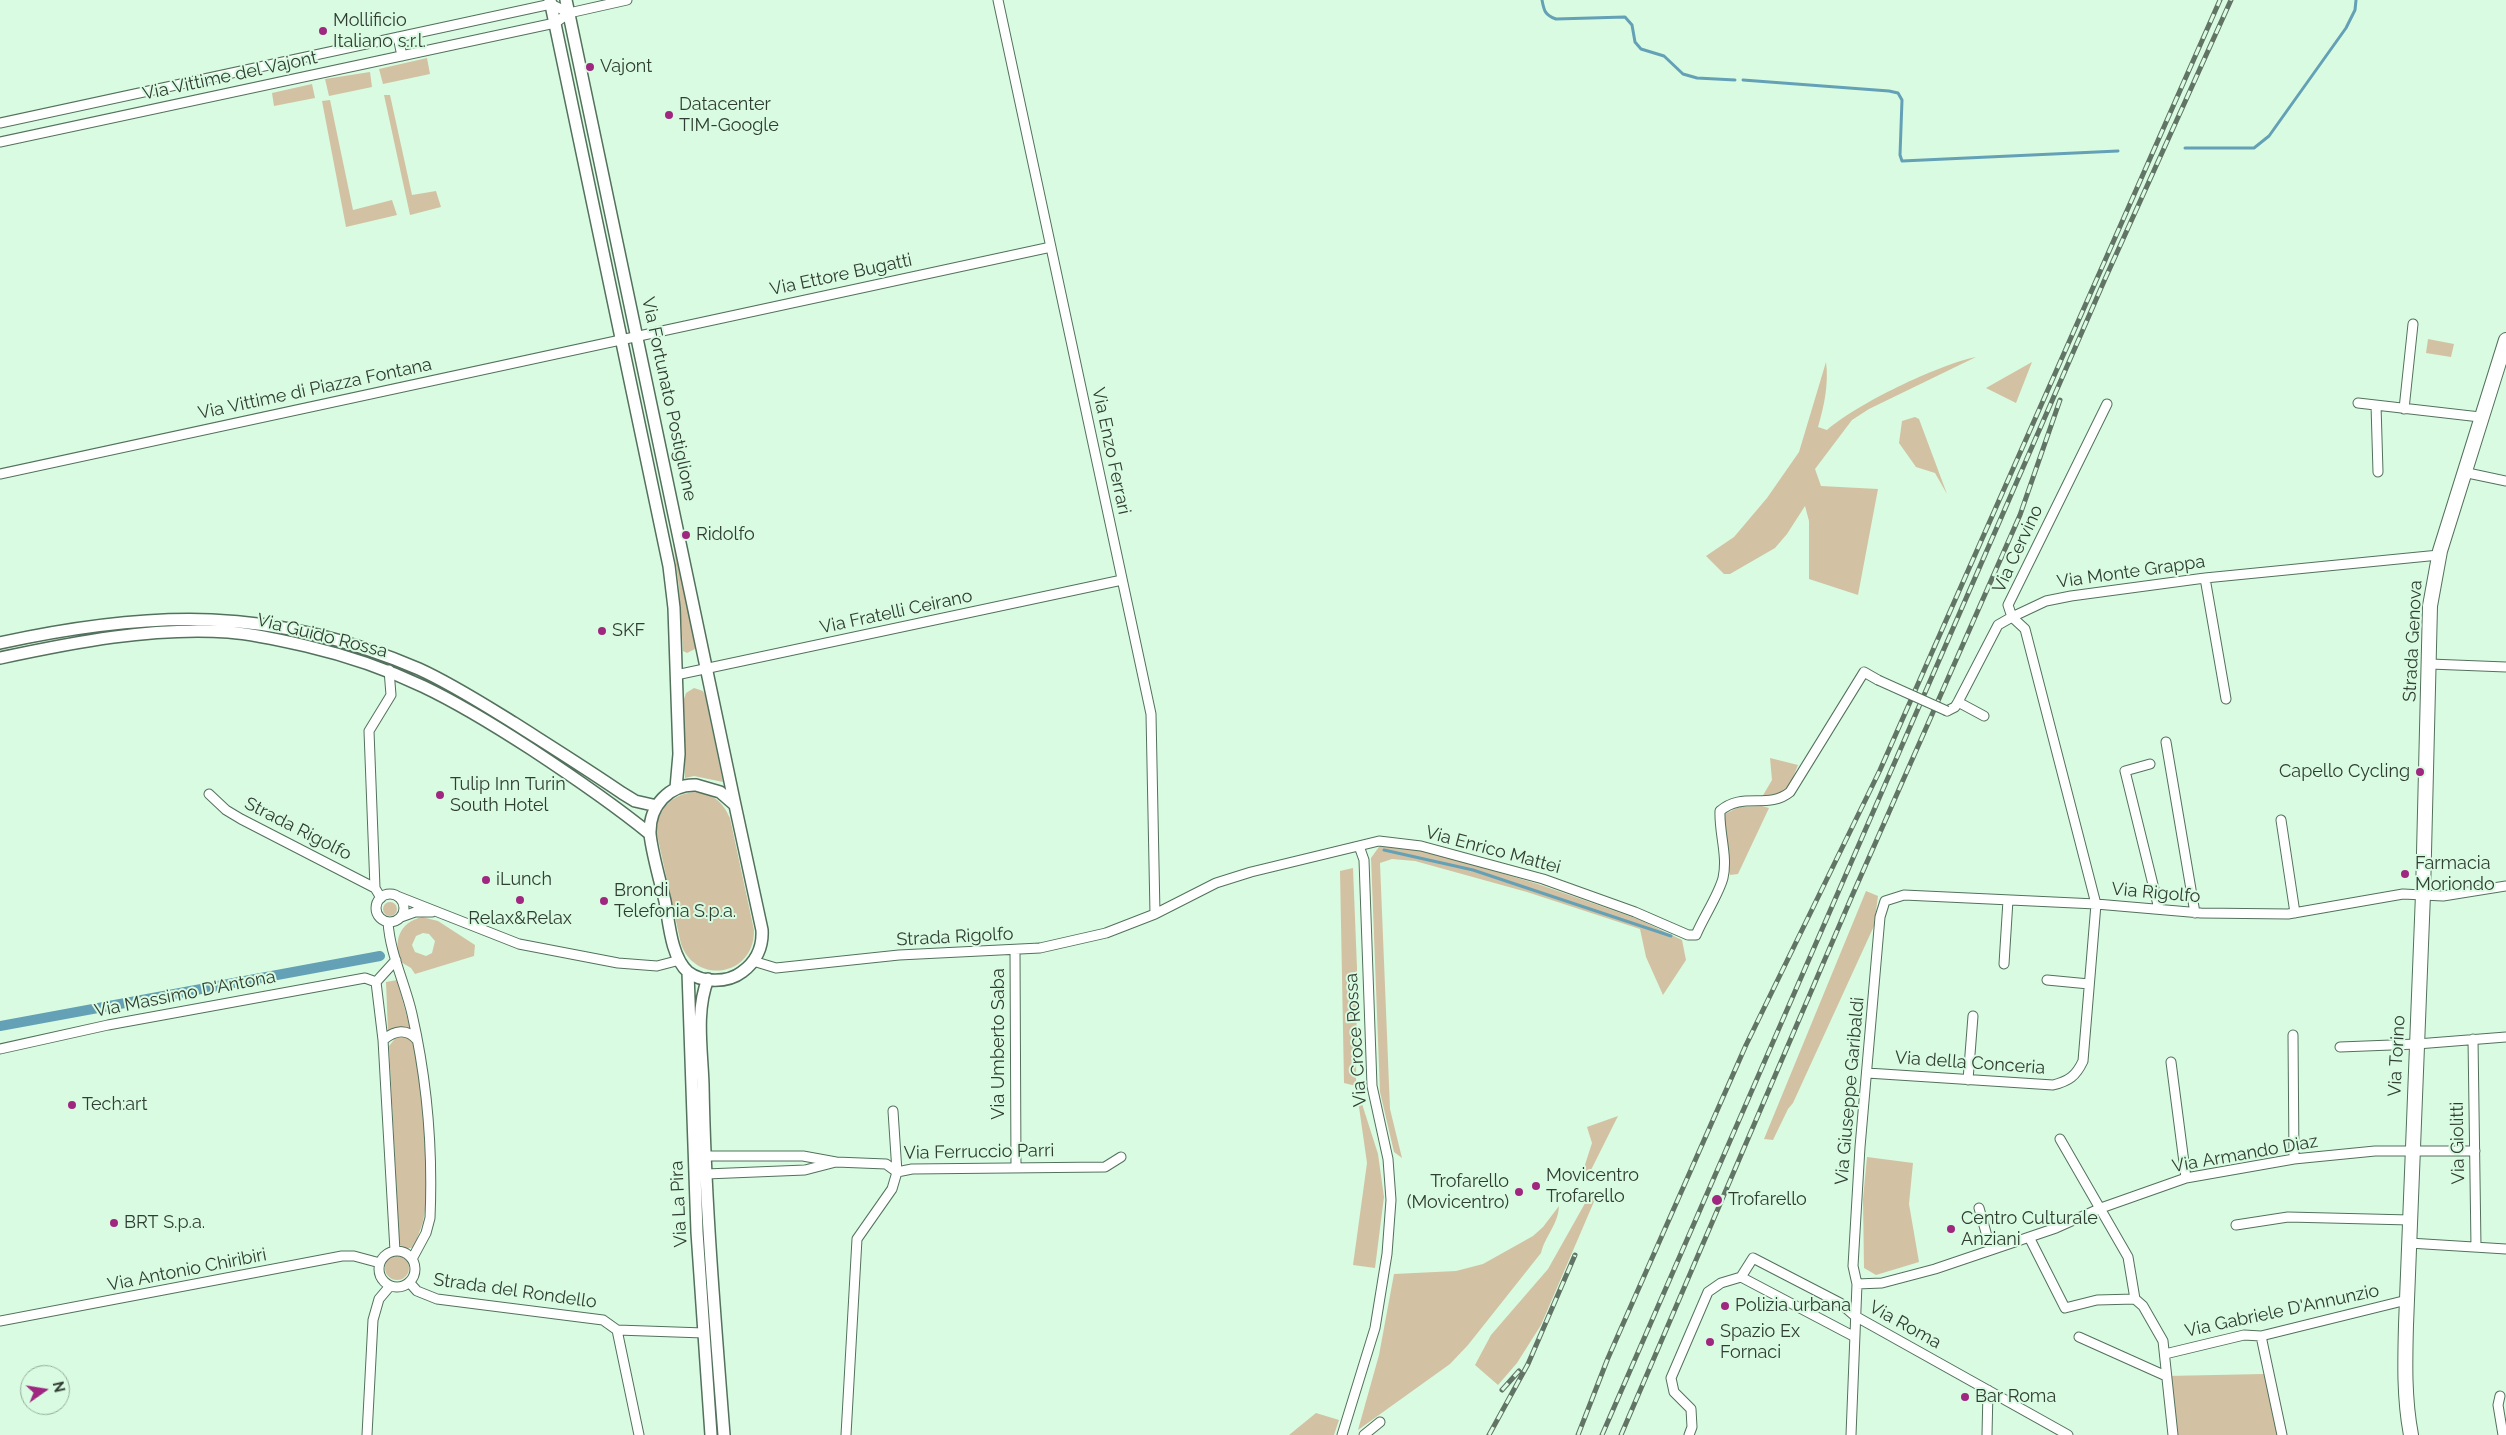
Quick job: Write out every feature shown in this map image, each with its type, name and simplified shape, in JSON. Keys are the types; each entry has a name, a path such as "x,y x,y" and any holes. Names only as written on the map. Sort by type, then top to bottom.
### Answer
{"main road":[{"name":"Strada Genova","path":"2423,894 2430,606 2438,555 2480,417 2506,340"},
{"name":"Via Torino","path":"2411,1435 2406,1410 2405,1384 2406,1300 2423,894"}],"street":[{"name":"Via Fortunato Postiglione","path":"566,0 762,930 761,948 753,961"},
{"path":"550,2 569,13 627,0"},
{"name":"Via Enzo Ferrari","path":"998,0 1151,714 1155,914"},
{"name":"Via Fortunato Postiglione","path":"550,2 664,540 674,608 679,754 676,788"},
{"name":"Via Vittime del Vajont","path":"0,123 398,37 550,2"},
{"name":"Via Vittime del Vajont","path":"0,142 555,23 569,13"},
{"path":"398,37 402,56"},
{"path":"38,115 43,133"},
{"name":"Via Ettore Bugatti","path":"637,335 1051,247"},
{"path":"2404,409 2413,324"},
{"name":"Via Vittime di Piazza Fontana","path":"0,474 637,335"},
{"path":"2358,403 2480,417"},
{"name":"Via Cervino","path":"1720,811 1729,803 1747,800 1772,801 1782,798 1790,792 1864,672 1947,710 1955,707 1998,625 2012,616 2008,605 2107,404"},
{"path":"2376,406 2378,472"},
{"path":"2463,472 2506,481"},
{"path":"664,540 680,536"},
{"name":"Via Monte Grappa","path":"2012,616 2046,602 2071,596 2205,578 2438,555"},
{"path":"2205,578 2226,699"},
{"name":"Via Fratelli Ceirano","path":"676,675 1122,580"},
{"path":"2012,616 2025,629 2096,904"},
{"name":"Via Guido Rossa","path":"0,643 98,624 174,618 229,620 278,626 319,636 357,646 393,659 453,686 629,797 657,806"},
{"name":"Via Guido Rossa","path":"0,658 98,639 152,633 210,631 275,638 353,657 389,670 478,715 585,784 650,834"},
{"path":"2430,664 2506,667"},
{"path":"381,898 375,888 369,731 392,695 389,670"},
{"path":"1958,702 1984,716"},
{"path":"2166,742 2195,913"},
{"path":"2150,764 2125,771 2159,909"},
{"path":"735,805 720,792 704,786 685,785 676,788 666,795 657,806 650,834 674,942 680,960 688,972 708,979 719,980 739,975 753,961"},
{"name":"Strada Rigolfo","path":"209,794 226,810 241,819 375,888"},
{"name":"Via Enrico Mattei","path":"1155,914 1225,880 1379,841 1421,846 1543,879 1635,912 1688,935 1696,935 1723,879 1725,858 1719,826 1720,811"},
{"path":"2281,820 2295,913"},
{"name":"Via Croce Rossa","path":"1342,1435 1374,1328 1388,1254 1391,1200 1388,1159 1372,1086 1364,860 1359,846"},
{"name":"Via Rigolfo","path":"1885,901 1904,895 2096,904 2195,913 2295,913 2403,894 2443,896 2506,886"},
{"path":"439,912 415,912 401,917 395,922 388,922 378,914 377,905 381,898 389,894 397,896 439,912 519,944 586,958 657,966 680,960"},
{"path":"397,896 404,906 401,917"},
{"path":"2004,964 2008,900"},
{"name":"Via Giuseppe Garibaldi","path":"1851,1435 1853,1336 1857,1284 1853,1266 1880,917 1885,901"},
{"name":"Via della Conceria","path":"1867,1073 2053,1085 2069,1081 2078,1072 2083,1061 2096,904"},
{"name":"Strada Rigolfo","path":"753,961 776,968 899,955 1040,948 1106,933 1155,914"},
{"path":"388,922 389,938 418,1040 427,1103 430,1218 426,1233 412,1259"},
{"name":"Via Umberto Saba","path":"1015,950 1016,1168"},
{"path":"395,1251 383,1040 376,982 396,960"},
{"name":"Via La Pira","path":"688,972 692,1122 710,1435"},
{"name":"Via Massimo D'Antona","path":"0,1049 108,1025 365,978 376,982"},
{"name":"Via La Pira","path":"708,979 703,992 701,1012 706,1174 724,1435"},
{"path":"2047,980 2089,984"},
{"path":"1968,1080 1973,1016"},
{"path":"383,1040 390,1034 401,1030 418,1040"},
{"path":"2293,1035 2294,1159"},
{"path":"2340,1047 2417,1044 2506,1037"},
{"name":"Via Giolitti","path":"2473,1039 2476,1247"},
{"path":"2171,1062 2186,1178"},
{"path":"846,1435 857,1239 892,1189 897,1172 892,1111"},
{"path":"2060,1139 2128,1257 2135,1299 2143,1306 2162,1341 2173,1435"},
{"name":"Via Armando Diaz","path":"1857,1284 1882,1283 1935,1269 2030,1237 2100,1208 2186,1178 2294,1159 2375,1151 2475,1151"},
{"path":"706,1156 804,1156 836,1162"},
{"path":"769,1156 770,1172"},
{"name":"Via Ferruccio Parri","path":"836,1162 886,1164 897,1172 912,1169 1104,1167 1121,1158"},
{"path":"706,1174 805,1170 836,1162"},
{"path":"1979,1208 1991,1250"},
{"path":"2236,1225 2288,1216 2410,1220"},
{"path":"2030,1237 2066,1308 2097,1300 2135,1299"},
{"path":"2409,1243 2506,1248"},
{"path":"395,1251 405,1252 412,1259 415,1268 409,1282 400,1287 390,1286 379,1274 380,1262 386,1254 395,1251"},
{"name":"Via Antonio Chiribiri","path":"0,1321 342,1256 359,1256 380,1262"},
{"name":"Via Roma","path":"1853,1336 1741,1277 1753,1258 1840,1303 1855,1316 2068,1435"},
{"path":"1689,1435 1692,1427 1691,1409 1674,1392 1672,1378 1708,1292 1721,1283 1741,1277"},
{"name":"Strada del Rondello","path":"409,1282 417,1290 437,1299 603,1320 617,1330 704,1333"},
{"path":"367,1435 373,1320 380,1299 390,1286"},
{"name":"Via Gabriele D'Annunzio","path":"2165,1354 2244,1335 2261,1336 2406,1300"},
{"path":"617,1330 638,1435"},
{"path":"2261,1336 2282,1435"},
{"path":"2079,1337 2166,1376"},
{"path":"1987,1435 1988,1390"},
{"path":"2500,1396 2498,1405 2503,1435"},
{"path":"1364,1435 1380,1422"}],"shaded area":[{"path":"427,58 430,74 383,84 379,69"},
{"path":"370,72 372,87 329,96 325,79"},
{"path":"312,84 315,98 274,106 272,93"},
{"path":"384,95 390,95 412,195 436,191 441,207 410,215"},
{"path":"330,100 353,210 392,200 397,215 346,227 322,101"},
{"path":"2428,339 2454,344 2451,357 2426,353"},
{"path":"1976,357 1869,409 1852,420 1815,469 1821,486 1878,489 1858,595 1809,579 1809,521 1805,506 1787,534 1775,548 1730,574 1724,574 1706,556 1734,537 1767,498 1799,452 1826,362 1825,395 1818,427 1827,430 1857,409 1898,387 1940,368"},
{"path":"2032,362 2016,403 1986,388"},
{"path":"1915,417 1919,419 1947,494 1935,473 1916,467 1899,443 1902,421"},
{"path":"675,541 696,644 695,649 687,653 683,651 679,587 673,542"},
{"path":"694,688 703,691 705,695 723,782 694,776 685,778 684,699 686,693"},
{"path":"1770,758 1798,765 1790,784 1786,788 1777,794 1762,797 1772,780"},
{"path":"693,792 706,794 716,799 724,807 730,818 754,930 752,946 745,957 735,966 724,970 711,970 699,966 688,957 681,944 656,830 660,816 667,804 678,796"},
{"path":"1762,806 1769,808 1738,874 1730,875 1723,834 1725,814 1739,807"},
{"path":"1381,844 1416,848 1538,884 1638,919 1682,940 1686,960 1663,995 1646,957 1640,929 1527,892 1415,861 1392,859 1380,863 1390,1109 1402,1158 1394,1152 1380,1092 1371,858"},
{"path":"1353,868 1357,968 1356,1085 1378,1154 1384,1197 1375,1268 1353,1265 1367,1163 1356,1086 1344,1083 1340,871"},
{"path":"1866,891 1878,896 1874,926 1793,1103 1788,1109 1773,1140 1764,1139"},
{"path":"390,902 395,904 397,909 395,914 390,916 385,914 383,909 385,904"},
{"path":"422,917 438,921 475,945 474,956 415,974 411,968 401,962 398,947 398,940 403,928","holes":["423,933 429,934 435,941 432,953 426,956 415,952 412,945 416,936"]},
{"path":"397,980 410,1028 397,1028 388,1032 386,982"},
{"path":"398,1035 408,1036 413,1043 423,1098 427,1198 423,1222 414,1247 407,1249 400,1245 399,1235 389,1046"},
{"path":"1618,1116 1587,1178 1582,1174 1592,1143 1587,1127"},
{"path":"1867,1157 1913,1163 1909,1204 1919,1262 1876,1275 1864,1268 1863,1199"},
{"path":"1599,1190 1541,1325 1517,1363 1498,1385 1475,1365 1491,1335 1548,1269 1588,1198"},
{"path":"1559,1206 1554,1225 1541,1253 1468,1345 1450,1364 1358,1430 1379,1355 1394,1274 1456,1271 1483,1264 1533,1236 1543,1227"},
{"path":"397,1256 406,1259 409,1268 406,1277 397,1280 388,1277 385,1268 388,1259"},
{"path":"2264,1374 2277,1435 2173,1435 2166,1376"},
{"path":"1316,1413 1339,1420 1334,1435 1289,1435"}],"waterway":[{"path":"1542,0 1546,12 1549,16 1556,19 1625,17 1632,25 1635,42 1641,49 1664,56 1683,74 1697,78 1735,80"},
{"path":"2185,148 2254,148 2269,136 2346,28 2355,10 2356,0"},
{"path":"1743,80 1898,93 1902,100 1900,155 1902,161 2118,151"},
{"path":"1384,850 1473,870 1671,936"},
{"path":"0,1026 380,956"}],"railway":[{"path":"1578,1435 1608,1358 1746,1045 1880,770 2220,0"},
{"path":"1602,1435 2105,279 2231,0"},
{"path":"1621,1435 1852,896 2020,515 2060,400"},
{"path":"1489,1435 1528,1364 1575,1255"},
{"path":"1502,1390 1519,1371"}],"place":[{"name":"Mollificio Italiano s.r.l.","path":"323,31"},
{"name":"Vajont","path":"590,67"},
{"name":"Datacenter TIM-Google","path":"669,115"},
{"name":"Ridolfo","path":"686,535"},
{"name":"SKF","path":"602,631"},
{"name":"Capello Cycling","path":"2420,772"},
{"name":"Tulip Inn Turin South Hotel","path":"440,795"},
{"name":"Farmacia Moriondo","path":"2405,874"},
{"name":"iLunch","path":"486,880"},
{"name":"Relax&Relax","path":"520,900"},
{"name":"Brondi Telefonia S.p.a.","path":"604,901"},
{"name":"Tech:art","path":"72,1105"},
{"name":"Movicentro Trofarello","path":"1536,1186"},
{"name":"Trofarello (Movicentro)","path":"1519,1192"},
{"name":"Trofarello","path":"1717,1200"},
{"name":"BRT S.p.a.","path":"114,1223"},
{"name":"Centro Culturale Anziani","path":"1951,1229"},
{"name":"Polizia urbana","path":"1725,1306"},
{"name":"Spazio Ex Fornaci","path":"1710,1342"},
{"name":"Bar Roma","path":"1965,1397"}]}
